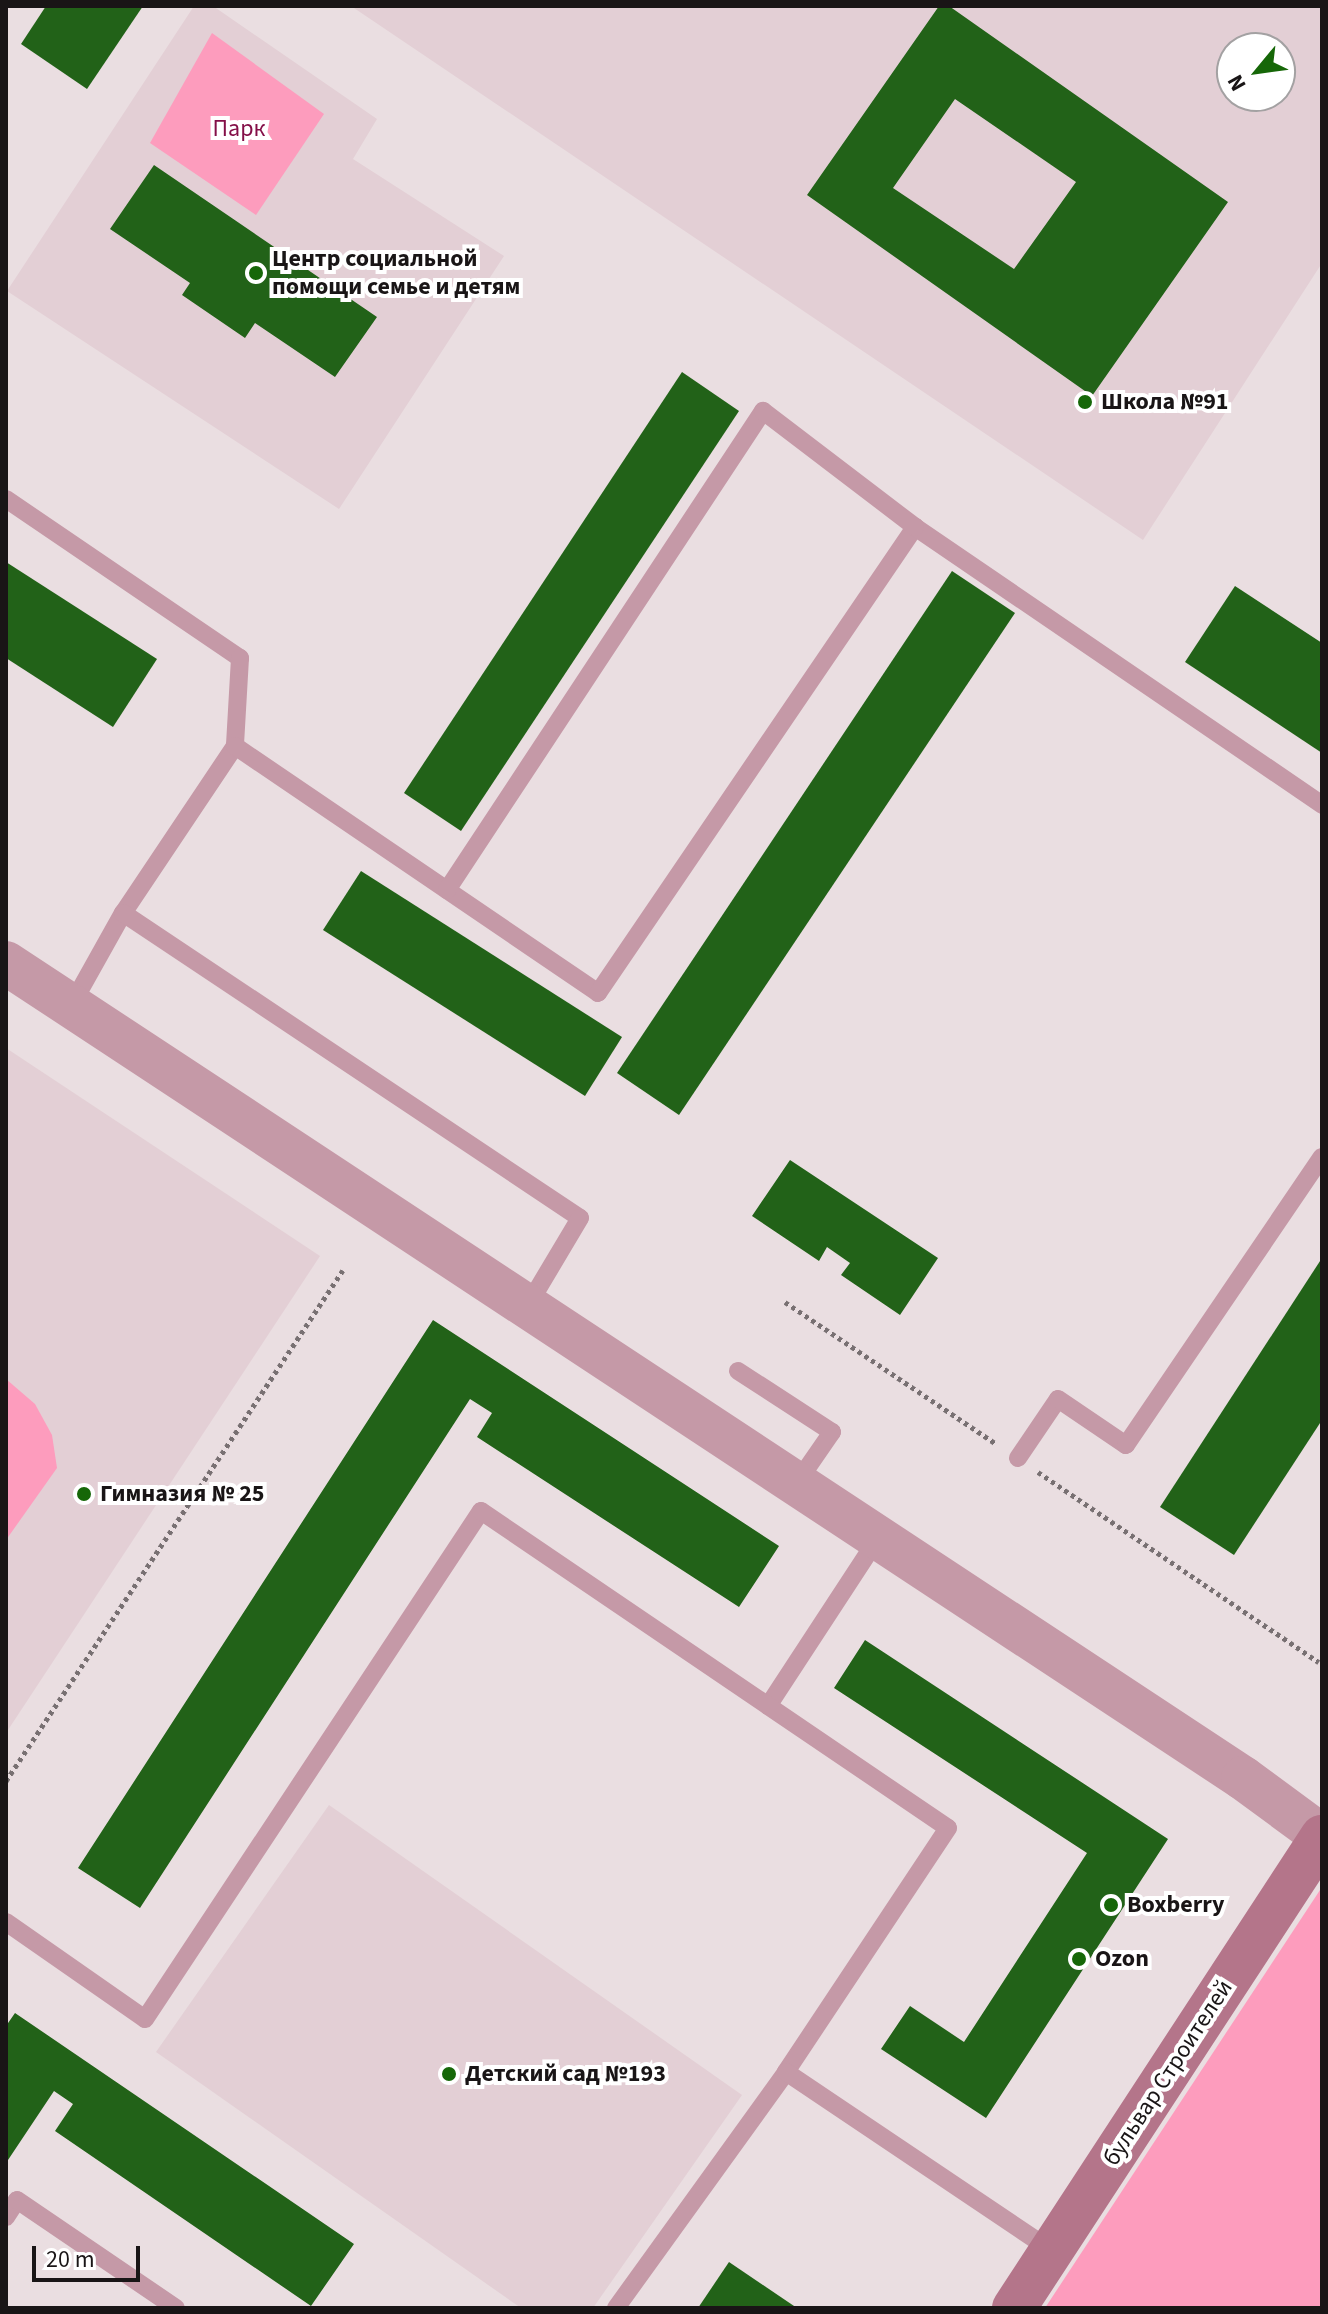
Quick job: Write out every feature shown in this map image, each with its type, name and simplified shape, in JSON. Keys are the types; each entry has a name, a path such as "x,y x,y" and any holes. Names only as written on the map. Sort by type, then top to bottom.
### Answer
{"main road":[{"name":"бульвар Строителей","path":"1014,2308 1322,1837"},
{"name":"бульвар Строителей","path":"1045,2308 1322,1887"}],"street":[{"path":"6,963 878,1538 1322,1837"}],"lane":[{"path":"447,890 763,411 915,527 1322,805"},
{"path":"6,499 240,658 235,746 123,913 71,1006"},
{"path":"235,746 598,993 915,527"},
{"path":"123,913 580,1218 527,1307"},
{"path":"1018,1458 1058,1399 1126,1445 1322,1157"},
{"path":"738,1371 832,1432 796,1484"},
{"path":"6,1922 145,2019 481,1511 948,1828 786,2072 616,2308"},
{"path":"768,1706 878,1538"},
{"path":"786,2072 1052,2251"},
{"path":"6,2217 17,2200 176,2308"}],"path":[{"path":"6,1781 343,1270"},
{"path":"785,1302 1319,1662"}],"shaded area":[{"name":"Центр социальной помощи семье и детям","path":"194,6 213,6 377,119 353,159 504,256 339,509 7,291"},
{"name":"Школа №91","path":"351,6 1322,6 1322,263 1143,540"},
{"name":"Гимназия № 25","path":"6,1048 320,1256 6,1733"},
{"name":"Детский сад №193","path":"329,1805 742,2095 593,2308 521,2308 156,2052"}],"green space":[{"name":"Парк","path":"212,33 324,114 256,215 150,143"},
{"path":"6,1379 35,1404 52,1435 57,1468 6,1540"},
{"path":"1322,1887 1322,2308 1045,2308"}],"building":[{"path":"46,6 143,6 87,89 21,44"},
{"path":"939,6 949,6 1228,202 1092,396 807,195","holes":["955,99 1076,182 1014,269 893,188"]},
{"path":"154,165 377,317 335,377 255,323 245,338 182,295 190,283 110,229"},
{"path":"682,372 739,411 461,831 404,793"},
{"path":"6,562 157,659 113,727 6,658"},
{"path":"952,571 1015,613 679,1115 617,1073"},
{"path":"1235,586 1322,643 1322,753 1185,662"},
{"path":"361,871 622,1037 585,1096 323,930"},
{"path":"790,1160 938,1258 900,1315 841,1275 850,1263 827,1247 819,1261 752,1216"},
{"path":"1322,1258 1322,1420 1234,1555 1160,1507"},
{"path":"433,1320 779,1546 739,1607 477,1437 492,1413 470,1399 140,1908 78,1868"},
{"path":"865,1640 1168,1839 986,2118 881,2049 910,2006 964,2042 1087,1853 834,1688"},
{"path":"15,2013 354,2244 311,2306 55,2131 73,2104 54,2091 6,2163 6,2026"},
{"path":"729,2262 797,2308 698,2308"}],"place":[{"name":"Центр социальной помощи семье и детям","path":"256,273"},
{"name":"Школа №91","path":"1085,402"},
{"name":"Гимназия № 25","path":"84,1494"},
{"name":"Boxberry","path":"1111,1905"},
{"name":"Ozon","path":"1079,1959"},
{"name":"Детский сад №193","path":"449,2074"}]}
